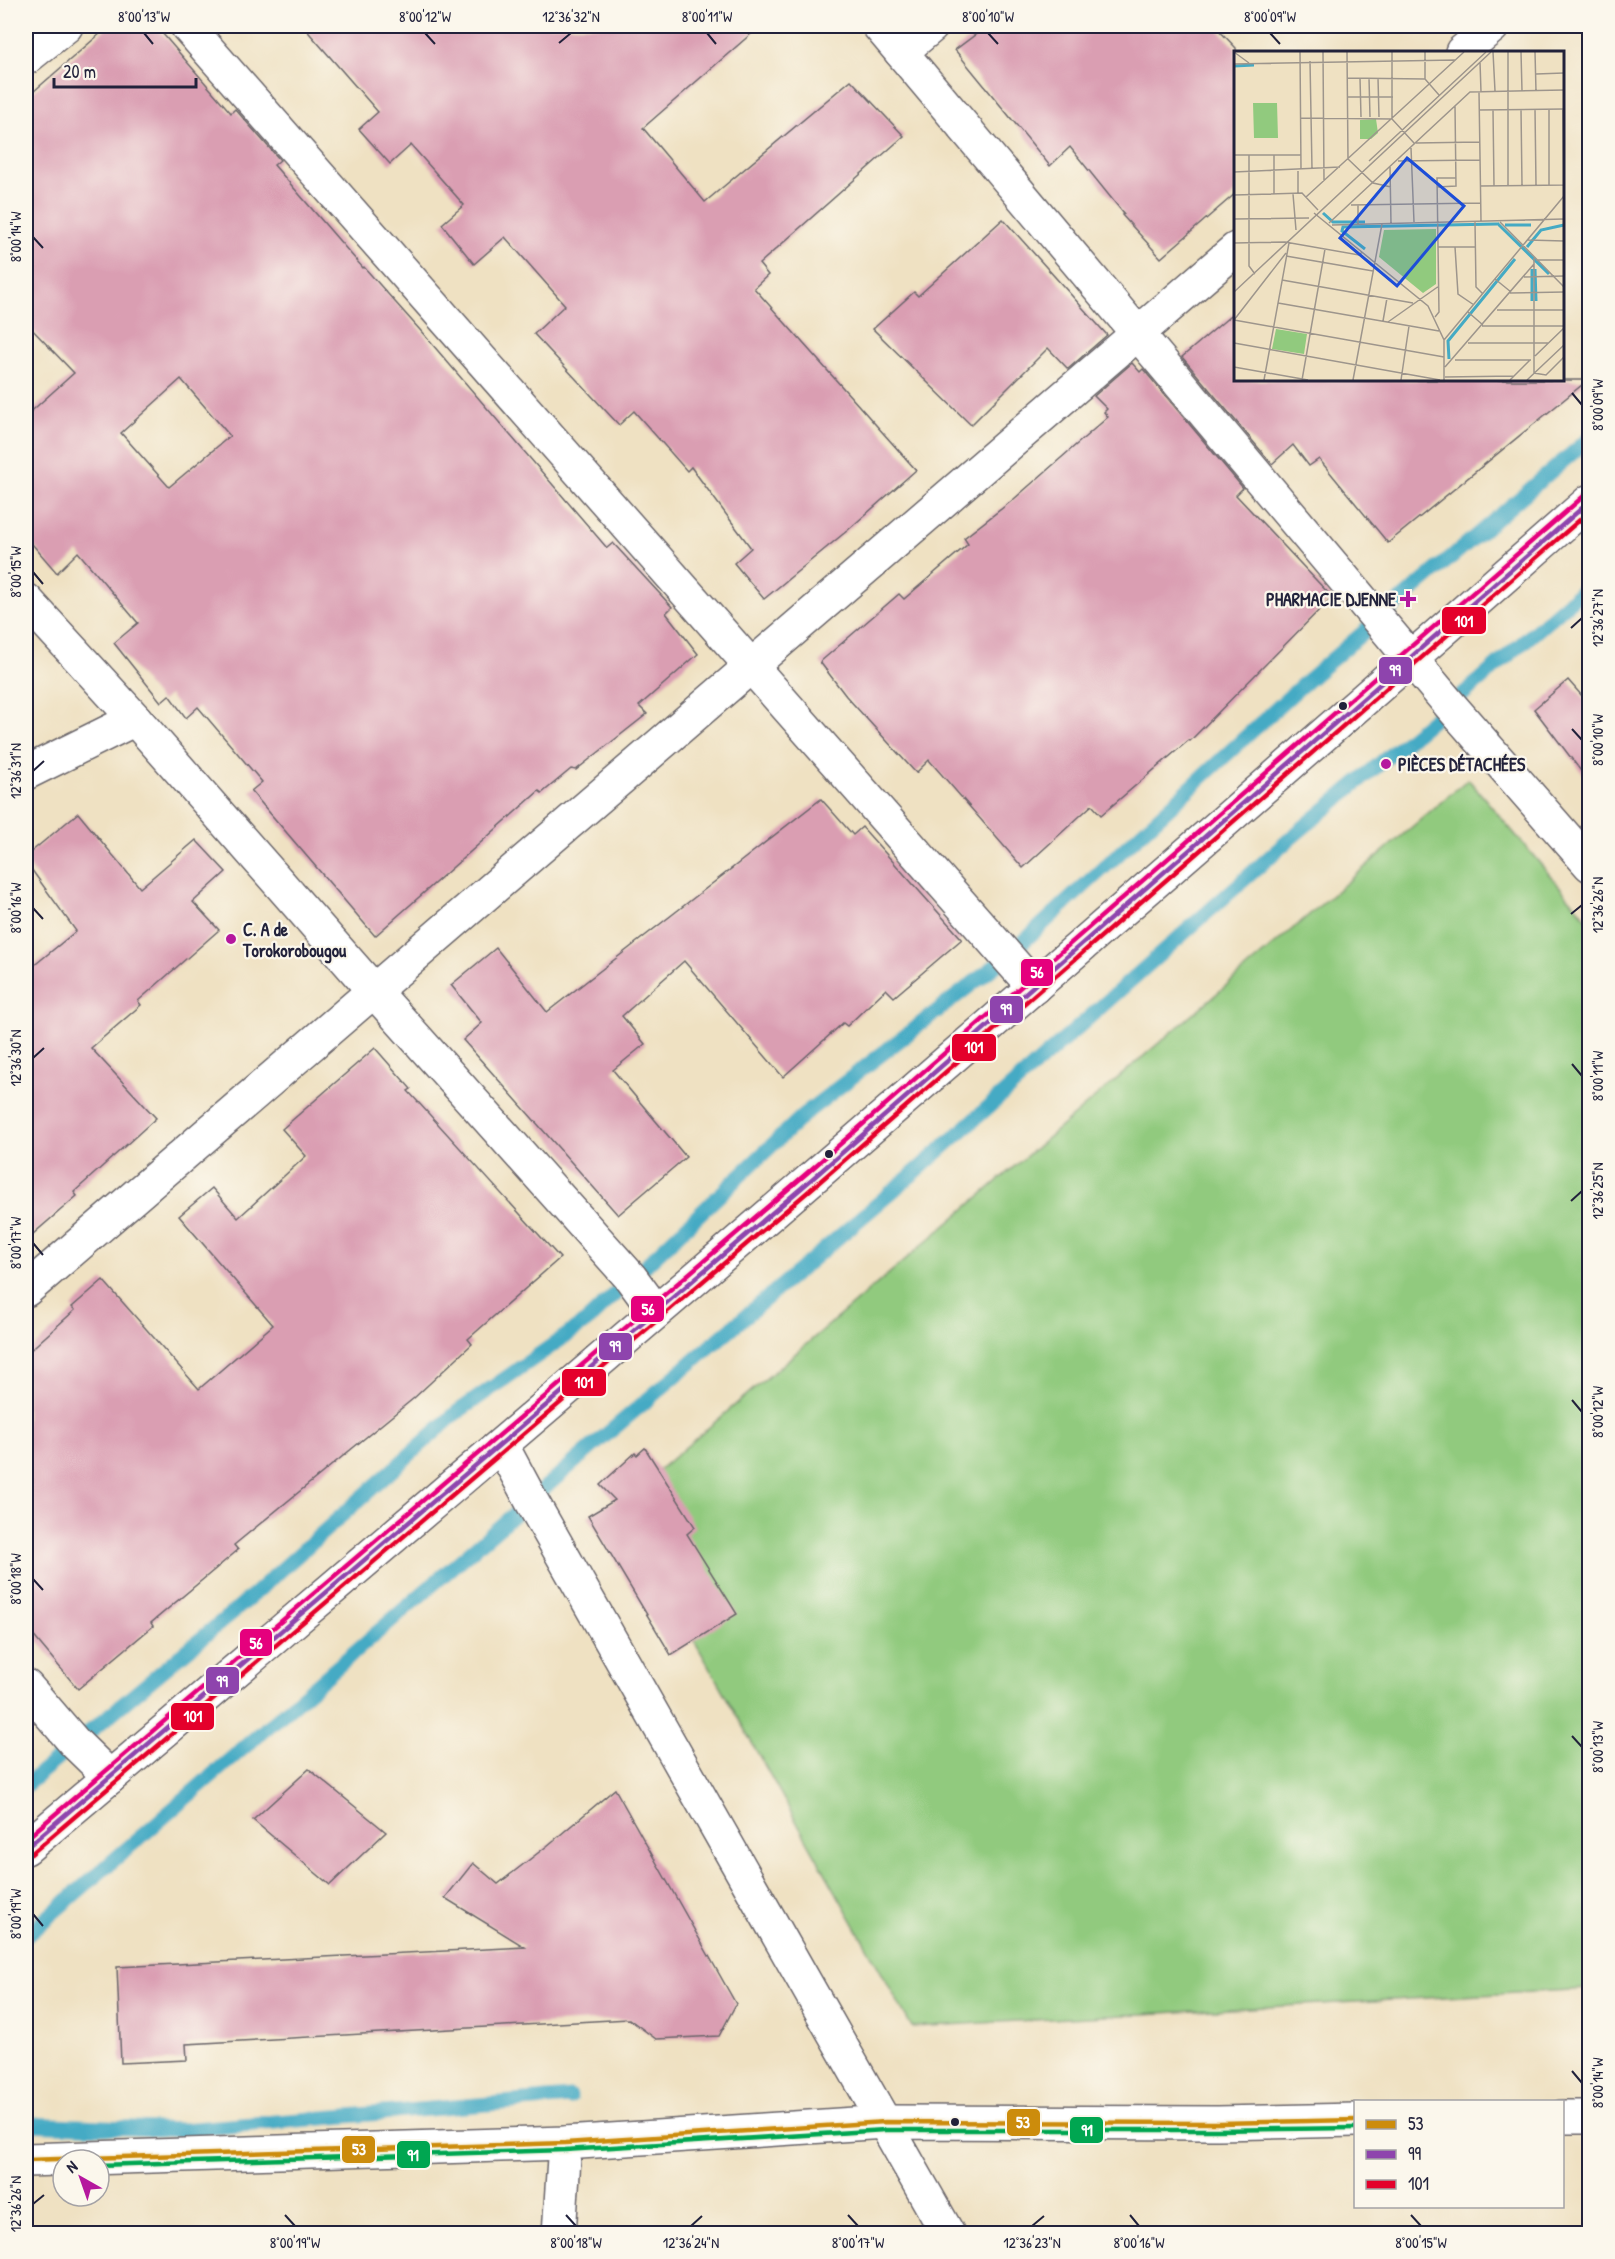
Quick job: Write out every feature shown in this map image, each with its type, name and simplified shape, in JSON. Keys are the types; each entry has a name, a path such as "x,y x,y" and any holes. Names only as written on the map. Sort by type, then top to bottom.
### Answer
{"street":[{"path":"26,58 66,26"},
{"path":"187,26 1034,987"},
{"path":"879,26 1411,658 1590,865"},
{"path":"901,52 932,26"},
{"path":"1463,51 1493,26"},
{"path":"26,1290 1234,251"},
{"path":"26,1848 502,1446 1034,987 1590,501"},
{"path":"26,600 135,719 631,1278 656,1312"},
{"path":"26,773 135,719"},
{"path":"502,1446 948,2234"},
{"path":"26,1686 75,1743 110,1777"},
{"path":"1564,2117 1590,2117"},
{"path":"26,2160 565,2143 885,2121 1354,2120"},
{"path":"559,2234 565,2143"}],"green space":[{"path":"1468,779 1589,921 1589,1989 912,2027 618,1505"}],"building":[{"path":"109,26 156,26 231,113 235,109 280,160 274,165 420,330 607,548 613,543 672,607 666,613 698,654 639,706 647,714 576,770 571,769 542,793 539,791 375,936 251,791 262,782 198,707 186,718 169,695 161,702 114,643 138,623 78,552 57,573 26,537 26,416 74,373 26,323 26,98","holes":["181,379 230,436 169,487 121,433"]},
{"path":"303,26 760,26 643,128 705,202 851,80 904,136 759,264 768,275 754,288 916,470 764,599 734,563 751,548 691,467 687,471 634,411 619,425 534,334 565,305 505,237 474,264 442,224 464,205 411,145 390,164 359,129 378,112"},
{"path":"987,26 1215,26 1236,48 1234,51 1234,195 1161,258 1122,215 1124,214 1070,147 1050,166 955,50"},
{"path":"1003,219 1107,335 1068,369 1048,348 971,425 873,329 914,292 918,296"},
{"path":"1234,313 1234,381 1588,380 1388,543 1319,459 1309,466 1293,445 1272,464 1182,357"},
{"path":"1132,363 1140,372 1143,369 1243,488 1236,495 1332,597 1190,741 1101,815 1092,805 1023,868 929,760 916,773 846,696 820,662 899,594 904,599 968,544 964,538 1014,499 1108,417 1104,412 1107,409 1094,396"},
{"path":"1568,680 1590,705 1590,783 1534,709"},
{"path":"821,799 853,835 862,827 962,939 894,997 886,989 847,1026 843,1023 783,1077 684,961 622,1016 645,1044 613,1070 686,1157 618,1215 463,1040 482,1023 451,985 496,948 547,1012"},
{"path":"78,813 140,888 196,840 226,872 193,902 219,930 138,1001 141,1005 91,1048 156,1118 74,1192 77,1196 26,1240 26,972 76,931 26,862 26,856"},
{"path":"375,1048 411,1089 408,1091 560,1258 468,1339 472,1344 414,1398 234,1545 238,1550 151,1623 153,1626 78,1689 26,1627 26,1354 75,1310 72,1307 103,1280 199,1389 273,1325 179,1216 212,1188 238,1218 306,1156 282,1129"},
{"path":"645,1448 695,1527 687,1534 737,1614 671,1655 588,1516 615,1500 600,1485 635,1453 637,1455"},
{"path":"309,1769 386,1832 330,1885 253,1820"},
{"path":"615,1789 736,2004 719,2036 656,2039 629,2019 186,2044 187,2060 121,2063 117,1967 525,1947 445,1898 473,1863 498,1884"}],"waterway":[{"path":"26,1785 251,1597 456,1413 587,1321 807,1112 1008,956 1301,686 1590,438"},
{"path":"26,1936 586,1452 921,1167 1292,837 1480,680 1590,584"},
{"path":"26,2124 182,2130 570,2097"}],"transit line":[{"name":"56","path":"26,1839 807,1173 1585,495"},
{"name":"99","path":"26,1848 812,1179 1590,501"},
{"name":"101","path":"31,1854 817,1184 1590,511"},
{"name":"53","path":"26,2160 565,2143 885,2122 1218,2123 1354,2120"},
{"name":"91","path":"111,2165 565,2150 885,2130 1354,2128"}],"place":[{"name":"PHARMACIE DJENNE","path":"1408,599"},
{"name":"PIÈCES DÉTACHÉES","path":"1386,764"},
{"name":"C. A de Torokorobougou","path":"231,939"}]}
